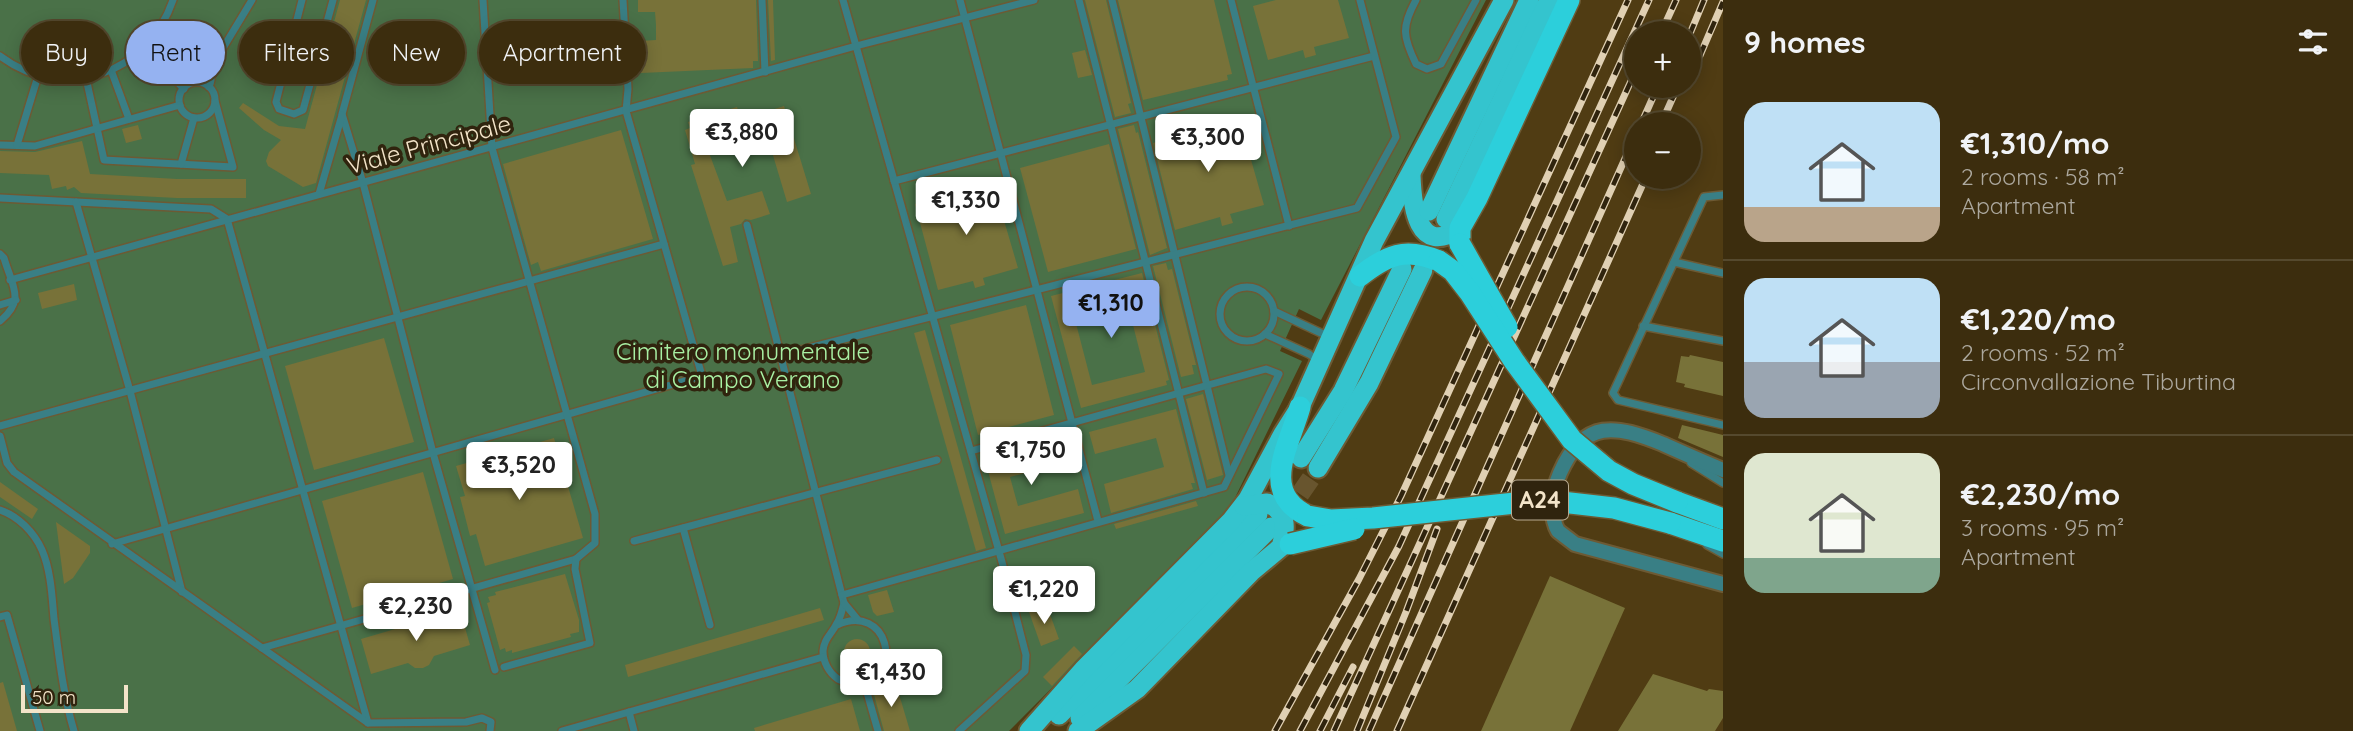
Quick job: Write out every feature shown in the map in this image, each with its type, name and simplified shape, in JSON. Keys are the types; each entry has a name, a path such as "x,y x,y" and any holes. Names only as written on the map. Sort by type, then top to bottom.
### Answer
{"highway":[{"path":"1407,515 1331,520 1308,516 1290,503 1281,484 1283,454 1319,362 1374,241 1504,0"},
{"path":"1411,174 1414,211 1423,230 1439,236 1450,234 1449,225 1529,0"},
{"path":"1449,225 1552,0"},
{"path":"1449,225 1477,198 1569,0"},
{"path":"1449,225 1507,327 1531,384"},
{"path":"1360,276 1379,262 1397,255 1417,254 1431,266 1459,278 1531,384"},
{"path":"1402,270 1310,463 1369,383 1431,266"},
{"name":"A24","path":"1531,384 1566,434 1595,461 1633,484 1723,519"},
{"path":"1042,731 1257,516 1283,433 1300,407"},
{"name":"A24","path":"1407,515 1544,500 1604,506 1670,523 1723,541"},
{"path":"1067,731 1267,503 1279,511 1285,523 1286,546"},
{"path":"1094,731 1251,572 1286,546 1407,515"},
{"path":"1029,731 1083,670 1231,521 1257,516"},
{"path":"1078,731 1137,689"}],"street":[{"path":"1723,470 1637,433 1621,430 1595,433 1583,440 1570,454 1558,478 1554,498 1555,527 1562,536 1575,544 1723,584"}],"lane":[{"path":"164,21 173,0"},
{"path":"225,45 252,0"},
{"path":"302,0 276,103 279,109 294,114 303,110 332,0"},
{"path":"319,194 373,0"},
{"path":"262,648 576,559 595,543 595,514 492,148 482,0"},
{"path":"112,544 702,376 626,111 628,89 624,0"},
{"path":"762,0 765,72"},
{"path":"843,0 1026,655 1025,671 959,731"},
{"path":"960,0 1098,521"},
{"name":"Viale Principale","path":"10,279 856,46 1034,0"},
{"path":"1079,0 1204,493"},
{"path":"1112,0 1229,476"},
{"path":"1231,0 1289,226"},
{"path":"781,355 1357,208 1396,137 1360,0"},
{"path":"1416,0 1406,18 1404,30 1407,46 1416,64 1427,69 1441,64 1476,0"},
{"path":"0,56 21,68"},
{"path":"894,181 1374,56"},
{"path":"112,73 129,119"},
{"path":"209,87 194,83 184,89 180,105 186,114 194,118 209,114 215,101"},
{"path":"17,145 36,84"},
{"path":"87,84 104,160 233,167 210,84"},
{"path":"179,84 184,89"},
{"path":"0,145 34,146 180,105"},
{"path":"342,114 363,183 433,453 495,670"},
{"path":"181,164 194,118"},
{"path":"1723,195 1704,197 1613,393 1618,400 1723,425"},
{"path":"0,198 211,209 227,219 368,723"},
{"path":"76,202 130,391 183,593"},
{"path":"747,225 843,599 858,620"},
{"path":"0,426 664,244"},
{"path":"0,321 12,310 16,300 1,257"},
{"path":"1674,262 1723,273"},
{"path":"1249,287 1266,295 1274,311 1271,328 1265,334 1250,341 1235,338 1223,326 1221,309 1231,292 1249,287"},
{"path":"0,305 16,300"},
{"path":"1274,311 1321,334 1332,335"},
{"path":"1643,326 1723,341"},
{"path":"1265,334 1309,354 1319,362"},
{"path":"843,599 998,550 1223,486 1279,374 1266,369 971,451"},
{"path":"0,436 10,469 112,544 368,723 456,723 482,718 491,722 490,731"},
{"path":"1659,443 1723,483"},
{"path":"634,541 937,460"},
{"path":"0,510 25,526 43,552 50,584 63,690 74,731"},
{"path":"1670,523 1723,554"},
{"path":"683,528 710,625"},
{"path":"503,667 590,643 575,569 576,559"},
{"path":"836,625 858,620 873,625 879,631 886,645 885,660 877,674 864,682 855,683 838,678 826,666 825,640 836,625 843,599"},
{"path":"4,616 11,628 40,731"},
{"path":"0,631 11,628"},
{"path":"562,731 824,657"},
{"path":"864,682 878,731"},
{"path":"629,712 634,731"}],"green space":[{"name":"Cimitero monumentale di Campo Verano","path":"0,0 1486,0 1321,320 1299,309 1280,351 1302,361 1229,510 1009,731 0,731"}],"building":[{"path":"340,0 366,0 354,44 354,21 334,21"},
{"path":"638,0 756,0 758,61 753,61 753,68 646,73 646,41 656,40 655,12 638,12"},
{"path":"768,0 773,0 775,60 771,61"},
{"path":"1085,0 1106,0 1131,103 1128,104 1131,113 1115,117"},
{"path":"1118,0 1214,0 1232,74 1227,75 1228,80 1143,100"},
{"path":"1276,0 1338,0 1349,38 1314,47 1316,55 1305,58 1303,50 1268,60 1253,6"},
{"path":"1085,50 1092,75 1078,78 1072,53"},
{"path":"317,84 343,84 316,183 303,187 268,166 266,161 269,152 281,140 264,130 239,108 243,103 279,126 305,129"},
{"path":"784,106 811,194 787,202 766,132 708,150 727,201 762,191 770,214 751,220 745,219 741,224 730,227 738,262 723,266 691,165 695,164 685,130 690,128 688,122 737,107 739,113 747,111 749,117"},
{"path":"1239,118 1264,205 1230,214 1233,223 1222,226 1220,217 1175,230 1153,143 1195,131 1193,123 1204,120 1206,128"},
{"path":"138,125 142,139 126,143 122,129"},
{"path":"1134,125 1167,248 1150,255 1118,129"},
{"path":"621,130 653,239 541,271 538,262 531,265 503,164"},
{"path":"82,141 90,174 177,179 246,179 246,198 81,193 74,187 67,190 66,186 52,189 49,175 0,173 0,151 35,152"},
{"path":"1109,144 1136,249 1048,272 1020,168"},
{"path":"993,183 1018,268 983,278 985,285 975,288 973,281 938,290 915,204 949,195 947,188 958,185 960,192"},
{"path":"1166,263 1168,270 1172,269 1196,365 1192,365 1194,374 1181,377 1153,266"},
{"path":"1142,273 1169,380 1166,381 1167,385 1081,408 1051,296","holes":["1125,294 1145,372 1092,385 1072,308"]},
{"path":"74,284 77,300 42,309 38,293"},
{"path":"1026,305 1054,415 978,435 950,325"},
{"path":"925,330 986,548 976,551 914,333"},
{"path":"384,338 414,442 314,470 285,366"},
{"path":"1690,355 1723,362 1723,396 1684,387 1685,384 1676,382 1681,356"},
{"path":"1203,394 1223,475 1207,480 1186,399"},
{"path":"1176,409 1195,483 1191,483 1193,489 1111,513 1104,484 1164,467 1156,438 1095,454 1089,432"},
{"path":"1682,425 1723,435 1723,457 1678,438"},
{"path":"554,438 583,538 485,566 476,534 470,536 460,497 465,496 456,466"},
{"path":"1064,438 1070,461 1010,477 1018,506 1078,489 1084,513 1005,534 985,460"},
{"path":"423,472 453,579 352,608 322,501"},
{"path":"0,482 38,509 32,519 0,497"},
{"path":"1196,501 1198,506 1116,529 1114,524"},
{"path":"56,522 90,546 90,553 73,578 64,584"},
{"path":"565,574 579,620 579,632 570,634 571,637 512,653 512,650 506,652 505,648 500,650 487,603 490,602 488,597 496,595 495,592"},
{"path":"1550,576 1625,608 1570,731 1481,731"},
{"path":"887,590 894,612 877,616 873,612 868,595"},
{"path":"1047,606 1059,639 1041,646 1029,612"},
{"path":"820,608 824,620 628,677 625,665"},
{"path":"460,610 470,645 434,656 429,665 423,668 415,668 408,663 371,674 361,639"},
{"path":"857,639 866,643 870,652 866,661 857,665 848,661 844,652 848,643"},
{"path":"1074,646 1082,654 1052,686 1043,677"},
{"path":"1653,674 1707,691 1723,691 1723,718 1715,731 1618,731"},
{"path":"3,682 17,731 0,731 0,683"},
{"path":"896,684 910,731 884,731 873,691"},
{"path":"851,699 860,731 755,731 754,728"}],"tunnel":[{"path":"1281,516 1296,500 1318,468"}],"railway":[{"path":"1275,731 1359,579 1401,496 1628,0"},
{"path":"1300,731 1399,546 1649,0"},
{"path":"1666,21 1676,0"},
{"path":"1695,21 1704,0"},
{"path":"1701,53 1723,2"},
{"path":"1334,731 1624,96"},
{"path":"1646,112 1653,98"},
{"path":"1666,112 1673,98"},
{"path":"1369,731 1624,161"},
{"path":"1397,731 1641,189"},
{"path":"1357,731 1437,529"},
{"path":"1320,731 1353,667"}]}
